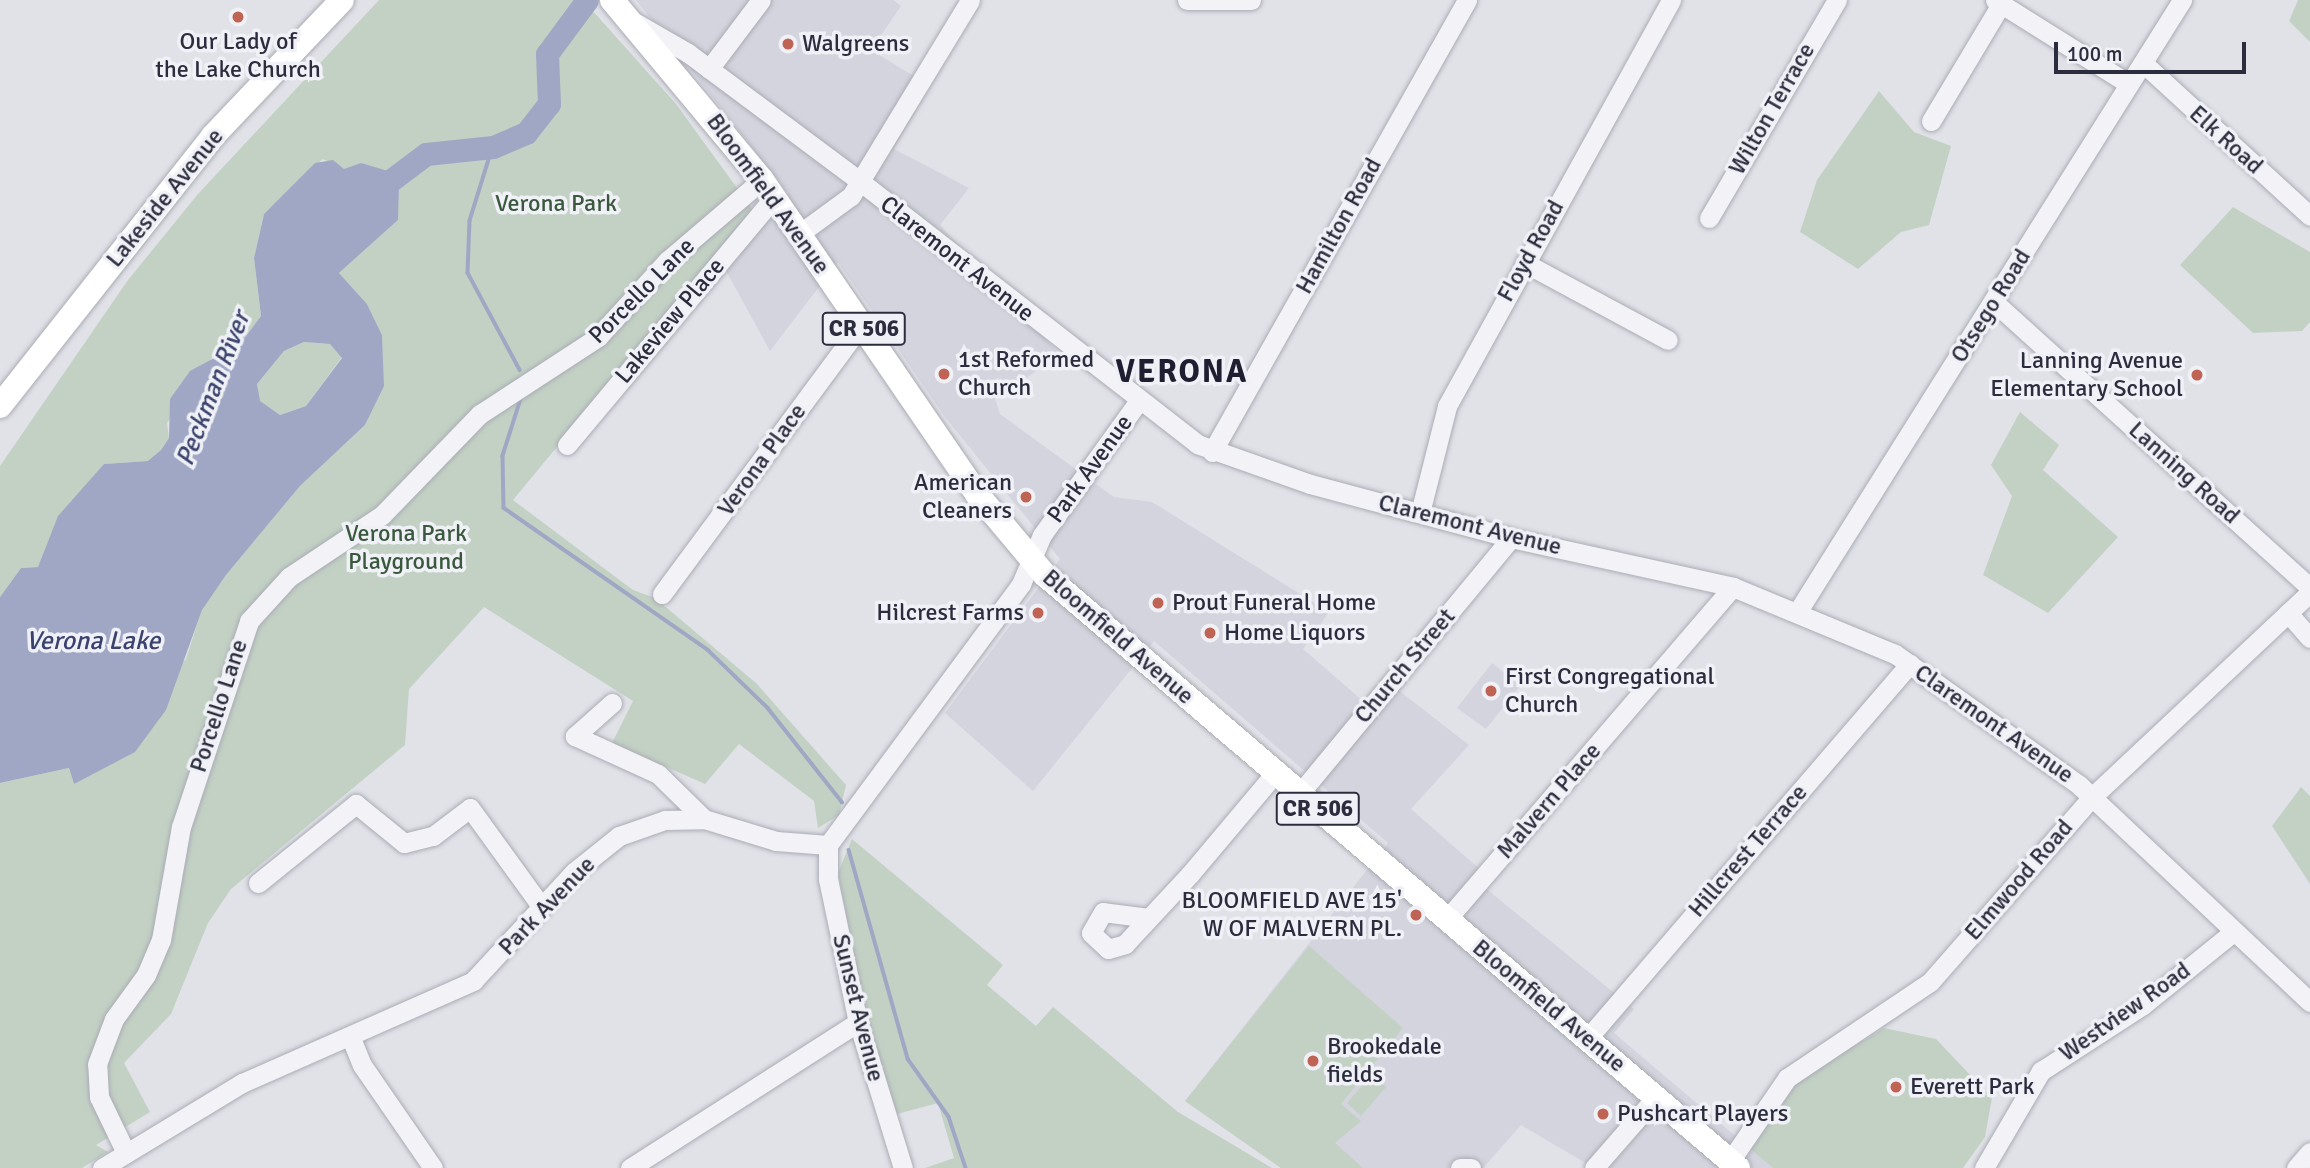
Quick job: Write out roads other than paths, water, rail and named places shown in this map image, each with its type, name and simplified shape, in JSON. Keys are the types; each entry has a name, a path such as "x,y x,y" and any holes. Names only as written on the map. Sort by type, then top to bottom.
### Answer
{"main road":[{"name":"Lakeside Avenue","path":"0,406 213,136 342,0"},
{"name":"Bloomfield Avenue","path":"612,0 634,22 768,188 977,494 1031,560 1275,773 1734,1164"}],"street":[{"path":"709,69 761,0"},
{"path":"799,234 860,182 970,0"},
{"path":"1187,0 1251,0"},
{"name":"Hamilton Road","path":"1212,452 1467,0"},
{"name":"Floyd Road","path":"1420,513 1447,406 1671,0"},
{"name":"Wilton Terrace","path":"1709,218 1837,0"},
{"name":"Otsego Road","path":"1798,611 2182,0"},
{"path":"1931,121 1998,2 2129,84"},
{"name":"Claremont Avenue","path":"634,22 709,69 860,182 1138,402 1212,452 1511,538 1733,587 1798,611 1910,664 2038,751 2092,797 2232,933 2310,1002"},
{"name":"Elk Road","path":"2143,63 2310,216"},
{"name":"Lakeview Place","path":"567,445 768,188"},
{"name":"Porcello Lane","path":"126,1153 99,1097 97,1064 114,1019 146,975 161,940 181,827 249,621 289,577 382,515 480,414 598,337 667,261 768,188"},
{"path":"1525,263 1668,340"},
{"name":"Lanning Road","path":"1994,302 2310,590"},
{"name":"Verona Place","path":"662,594 861,325"},
{"name":"Park Avenue","path":"102,1168 242,1083 351,1038 473,981 541,906 619,836 665,820 704,818 776,841 828,845 987,631 1031,560 1042,535 1138,402"},
{"name":"Church Street","path":"1300,793 1511,538"},
{"name":"Malvern Place","path":"1447,919 1733,587"},
{"name":"Elmwood Road","path":"1734,1164 1787,1078 1930,982 2092,797 2310,590"},
{"path":"2288,613 2310,639"},
{"name":"Hillcrest Terrace","path":"1587,1038 1910,664"},
{"path":"612,703 575,736 658,774 704,818"},
{"path":"1149,918 1275,773"},
{"path":"258,883 356,804 393,840 417,843 470,808 541,906"},
{"name":"Sunset Avenue","path":"828,845 828,879 858,1022 903,1168"},
{"name":"Westview Road","path":"1984,1168 2041,1071 2143,1005 2232,933"},
{"path":"630,1168 858,1022"},
{"path":"351,1038 362,1065 433,1168"},
{"path":"1594,1168 1656,1097"},
{"path":"2296,1168 2310,1152"},
{"path":"1460,1168 1471,1168"}],"water":[{"name":"Verona Lake","path":"333,160 344,169 361,163 388,171 399,183 398,220 339,273 367,304 382,335 384,386 365,425 300,486 226,575 202,610 166,710 135,752 74,784 69,768 0,783 0,597 21,568 38,567 58,516 104,464 148,461 161,450 169,438 170,399 190,371 240,344 261,316 254,258 264,214 315,163","holes":["304,342 330,344 342,358 306,406 280,415 260,401 257,384 284,351"]}],"waterway":[{"name":"Peckman River","path":"370,196 426,154 493,147 526,133 549,104 547,54 587,0"},
{"path":"493,147 470,221 468,273 520,370"},
{"path":"522,396 503,456 504,508 708,650 768,708 842,802"},
{"path":"849,850 908,1059 949,1117 966,1168"}],"place":[{"name":"Our Lady of the Lake Church","path":"238,17"},
{"name":"Walgreens","path":"788,44"},
{"name":"1st Reformed Church","path":"944,374"},
{"name":"Lanning Avenue Elementary School","path":"2197,375"},
{"name":"American Cleaners","path":"1026,497"},
{"name":"Prout Funeral Home","path":"1158,603"},
{"name":"Hilcrest Farms","path":"1038,613"},
{"name":"Home Liquors","path":"1210,633"},
{"name":"First Congregational Church","path":"1491,691"},
{"name":"BLOOMFIELD AVE 15' W OF MALVERN PL.","path":"1416,915"},
{"name":"Brookedale fields","path":"1313,1061"},
{"name":"Everett Park","path":"1896,1087"},
{"name":"Pushcart Players","path":"1603,1114"}],"district":[{"name":"VERONA","path":"1182,372"}],"park label":[{"name":"Verona Park","path":"556,204"},
{"name":"Verona Park Playground","path":"406,548"}]}
